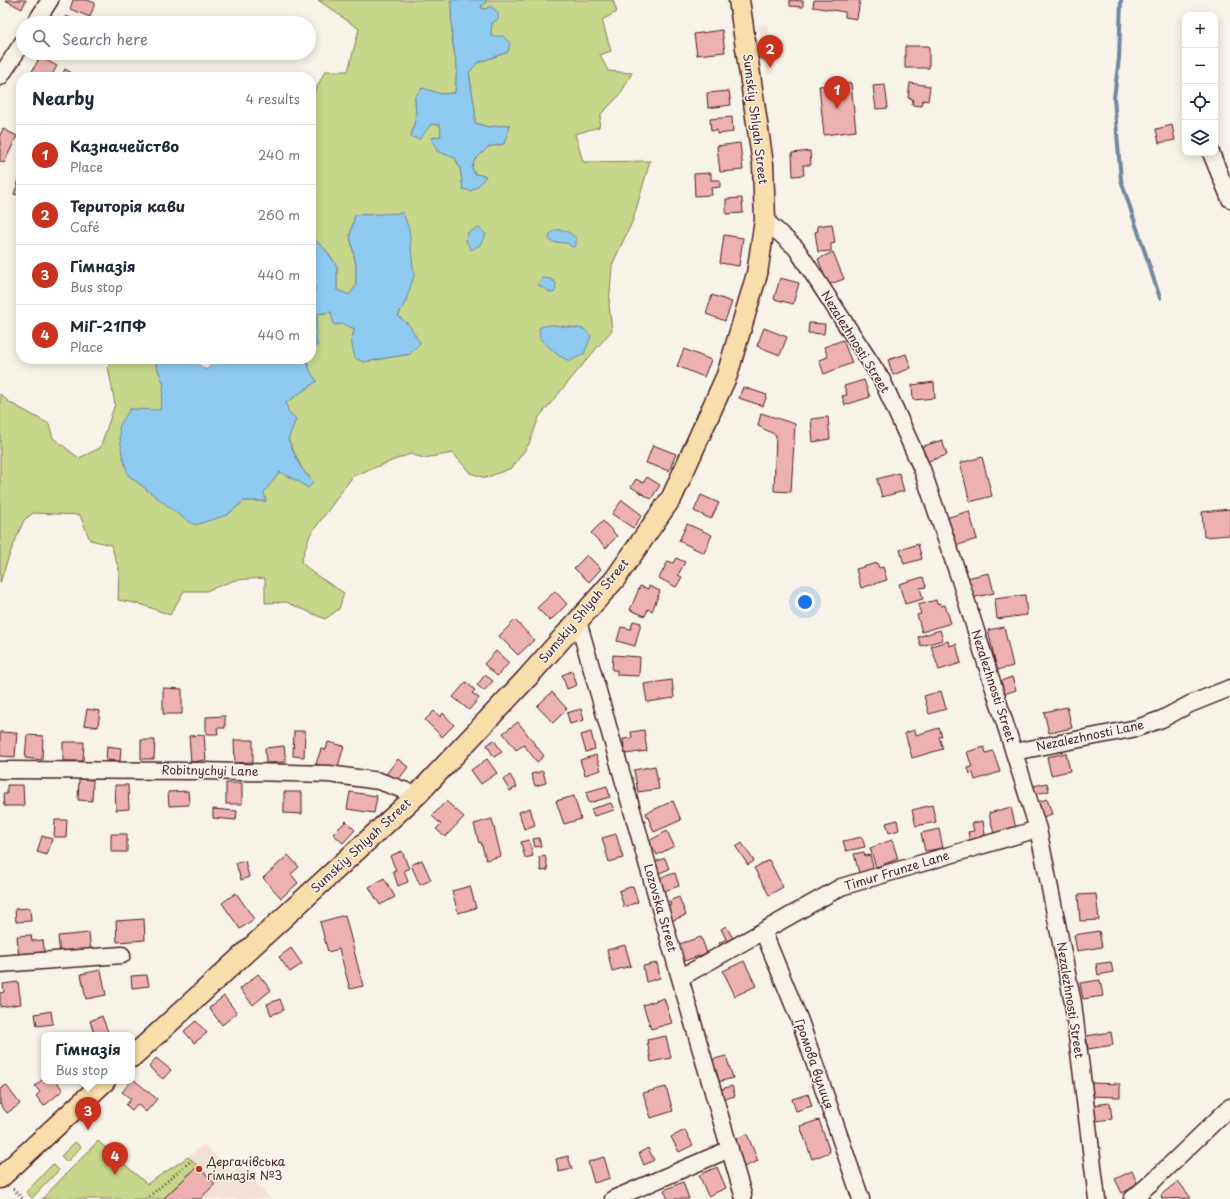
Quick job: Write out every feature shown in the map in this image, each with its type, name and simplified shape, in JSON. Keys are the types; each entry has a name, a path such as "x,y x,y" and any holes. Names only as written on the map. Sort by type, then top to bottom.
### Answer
{"main road":[{"name":"Sumskiy Shlyah Street","path":"135,1054 417,795 528,678 615,579 672,497 727,375 757,274 765,220 763,164 739,0"},
{"path":"0,1178 103,1084"}],"street":[{"path":"40,16 50,0"},
{"path":"0,77 16,53"},
{"path":"1211,156 1230,199"},
{"name":"Nezalezhnosti Street","path":"765,220 796,248 882,380 922,469 960,580 1038,829 1073,1003 1097,1199"},
{"name":"Lozovska Street","path":"578,621 743,1195"},
{"name":"Nezalezhnosti Lane","path":"1014,752 1137,728 1162,719 1190,704 1230,688"},
{"name":"Robitnychyi Lane","path":"0,770 202,771 330,774 378,782 417,795"},
{"name":"Timur Frunze Lane","path":"680,978 841,887 1038,829"},
{"name":"Громова вулиця","path":"763,931 800,1021 861,1199"},
{"path":"0,964 122,956"},
{"path":"1132,1199 1152,1182 1230,1107"},
{"path":"613,1199 730,1149"}],"path":[{"path":"146,1199 192,1160"}],"shaded area":[{"path":"767,24 770,44 778,43 773,74 767,75 759,26"},
{"name":"Дергачівська гімназія №3","path":"98,1141 147,1184 188,1157 204,1144 232,1173 241,1166 271,1199 42,1199"}],"green space":[{"path":"318,0 451,0 452,39 457,66 455,93 441,94 422,88 415,97 416,116 411,137 432,124 441,125 441,136 431,138 448,154 455,158 460,168 463,189 486,176 475,174 472,168 474,161 488,147 504,144 509,125 488,127 475,123 475,110 469,72 477,63 508,52 490,36 492,23 486,9 481,9 482,5 486,0 613,0 617,12 602,20 611,51 600,55 608,71 632,73 620,95 601,114 599,127 575,134 583,162 650,161 633,220 612,265 609,306 612,330 539,417 529,444 512,468 485,478 470,473 453,453 424,458 410,454 353,476 310,535 301,562 313,573 344,593 339,609 325,619 286,602 265,603 265,578 235,580 206,591 184,591 170,615 140,604 118,600 119,570 111,545 90,540 80,515 33,513 24,520 10,553 0,583 0,394 9,402 49,424 53,438 79,458 100,448 115,404 108,367 110,364 156,364 164,385 160,411 130,409 122,454 129,475 147,490 227,515 244,501 266,501 263,492 280,472 298,481 310,477 303,471 288,439 296,419 288,411 286,402 317,381 311,373 308,364 316,364 317,314 331,312 343,324 355,329 351,341 363,362 410,354 409,325 398,316 406,300 375,215 355,215 350,235 356,265 356,286 349,295 337,290 337,266 325,249 316,241 316,89 325,71 348,71 359,29","holes":["553,325 584,329 559,356 553,350"]},
{"name":"Дергачівська гімназія №3","path":"98,1141 147,1184 188,1157 198,1166 163,1199 42,1199"},
{"path":"75,1142 81,1147 67,1162 61,1156"},
{"path":"53,1164 59,1170 32,1198 26,1192"}],"water":[{"path":"451,0 486,0 486,3 482,5 481,8 486,9 490,6 498,12 498,19 492,23 491,36 503,36 510,43 508,52 477,63 469,73 475,110 475,123 488,127 510,125 504,144 488,147 474,161 472,168 475,174 486,176 479,185 471,191 463,189 460,168 455,158 437,151 431,138 441,136 440,125 431,124 420,139 411,137 416,116 415,96 423,88 441,94 455,93 457,66 452,39"},
{"path":"403,213 409,229 414,276 406,300 398,316 409,325 420,343 410,354 364,362 355,358 351,341 355,329 343,324 334,325 331,312 317,314 316,332 316,241 325,249 337,266 337,290 349,295 356,286 356,265 350,235 355,215"},
{"path":"479,228 486,234 480,245 471,250 466,241 468,232"},
{"path":"555,230 564,231 576,238 576,246 572,247 567,243 552,242 549,239 550,234"},
{"path":"542,278 550,279 556,283 555,292 552,293 538,285"},
{"path":"553,325 584,329 591,336 584,354 570,361 559,356 540,339 539,328"},
{"path":"156,364 198,364 206,370 213,364 308,364 311,373 317,381 286,403 288,411 296,419 288,439 298,463 313,483 308,488 280,472 264,492 266,501 244,501 227,515 195,525 182,517 128,475 122,454 119,427 130,409 160,410 164,385"}],"building":[{"path":"5,0 26,0 22,9"},
{"path":"73,0 87,0 95,3 90,16 70,9"},
{"path":"790,0 803,1 803,7 790,6"},
{"path":"814,0 860,0 857,19 845,17 845,12 813,7"},
{"path":"722,30 725,52 697,55 694,34"},
{"path":"905,46 929,46 929,68 905,68"},
{"path":"38,60 46,60 57,66 54,72 32,72"},
{"path":"65,69 70,72 64,72"},
{"path":"851,83 856,131 824,135 819,86"},
{"path":"910,83 930,86 928,101 923,100 922,106 912,105 913,99 908,98"},
{"path":"885,85 888,108 876,109 873,86"},
{"path":"729,91 731,105 708,108 707,93"},
{"path":"732,117 733,132 717,134 717,130 711,131 710,119"},
{"path":"1172,125 1175,140 1159,143 1156,129"},
{"path":"3,129 16,136 4,163 0,161 0,135"},
{"path":"740,143 743,170 720,172 717,146"},
{"path":"810,151 811,165 803,165 804,175 793,176 792,153"},
{"path":"711,173 711,180 720,180 720,187 711,188 712,195 695,196 694,174"},
{"path":"742,198 743,213 726,214 726,199"},
{"path":"832,224 835,243 831,244 831,251 818,252 815,232 818,231 817,226"},
{"path":"724,235 743,238 739,266 720,263"},
{"path":"833,252 844,279 828,285 818,259"},
{"path":"780,278 799,283 793,304 774,299"},
{"path":"712,295 732,302 725,321 706,314"},
{"path":"809,323 825,324 824,334 808,333"},
{"path":"764,328 787,337 780,355 757,346"},
{"path":"843,340 852,363 824,374 819,360 828,357 824,347"},
{"path":"684,349 711,360 704,377 677,366"},
{"path":"906,354 911,368 893,375 888,360"},
{"path":"864,380 870,397 845,405 842,396 847,395 844,386"},
{"path":"934,382 935,398 913,400 912,385"},
{"path":"743,387 767,395 763,406 739,398"},
{"path":"761,413 795,424 791,492 774,491 776,435 758,426"},
{"path":"828,417 830,439 813,442 811,419"},
{"path":"942,440 947,455 926,462 921,447"},
{"path":"653,445 676,454 669,471 646,463"},
{"path":"982,457 992,496 970,502 960,463"},
{"path":"899,473 904,491 882,497 877,479"},
{"path":"647,477 660,485 651,499 631,487 636,479 643,483"},
{"path":"701,495 719,503 711,519 694,511"},
{"path":"622,500 642,515 633,528 612,514"},
{"path":"1230,509 1230,535 1204,537 1202,512"},
{"path":"969,511 977,539 955,546 946,518"},
{"path":"603,521 617,536 606,548 591,533"},
{"path":"687,524 712,535 704,553 679,541"},
{"path":"918,544 922,559 904,564 900,550"},
{"path":"587,555 601,569 589,582 574,568"},
{"path":"676,558 685,562 678,575 682,577 676,587 659,578 668,561 673,563"},
{"path":"877,563 879,568 883,567 887,580 861,588 856,569"},
{"path":"989,573 994,593 967,599 962,579"},
{"path":"923,577 926,587 920,588 923,599 905,604 899,584"},
{"path":"640,586 648,589 649,586 660,591 652,611 648,609 645,616 630,610"},
{"path":"555,591 567,604 550,621 537,608"},
{"path":"1025,595 1027,615 997,619 995,599"},
{"path":"936,600 937,604 940,603 941,606 945,605 951,623 922,632 917,615 921,614 918,605"},
{"path":"515,620 534,640 518,655 499,636"},
{"path":"633,621 641,623 635,646 617,641 621,627 631,629"},
{"path":"1004,627 1013,666 997,670 988,630"},
{"path":"940,630 943,640 921,646 918,637"},
{"path":"948,641 949,646 956,644 961,663 939,670 931,646"},
{"path":"496,651 509,663 497,676 484,664"},
{"path":"613,655 640,657 639,676 617,675 617,670 612,670"},
{"path":"572,671 577,685 567,689 562,675"},
{"path":"485,675 493,681 484,691 477,685"},
{"path":"1012,677 1016,690 999,696 995,683"},
{"path":"672,680 674,698 647,702 644,684"},
{"path":"466,682 475,690 472,693 479,698 469,710 453,697"},
{"path":"163,688 182,689 182,714 163,714"},
{"path":"941,691 946,709 929,714 924,696"},
{"path":"552,692 567,709 553,723 537,706"},
{"path":"1067,707 1072,728 1049,733 1044,712"},
{"path":"87,709 100,711 98,727 84,725"},
{"path":"581,709 584,720 570,724 567,713"},
{"path":"434,711 440,717 443,713 454,725 442,737 425,720"},
{"path":"225,716 225,728 217,728 218,734 206,734 206,717"},
{"path":"518,722 544,756 537,762 524,745 516,750 503,733"},
{"path":"939,728 942,736 939,737 943,749 912,758 905,733 915,730 916,735"},
{"path":"644,730 647,751 625,754 623,739 632,738 631,732"},
{"path":"294,731 305,731 304,757 293,756"},
{"path":"0,732 17,733 15,757 0,756"},
{"path":"591,732 595,749 586,752 581,735"},
{"path":"27,735 43,736 42,760 25,758"},
{"path":"204,735 206,760 191,762 189,736"},
{"path":"141,740 155,740 154,759 141,759"},
{"path":"234,740 253,740 253,762 235,763"},
{"path":"494,740 502,752 494,757 487,745"},
{"path":"63,742 84,742 83,761 63,761"},
{"path":"328,742 344,746 337,770 316,764 321,749 326,750"},
{"path":"107,746 121,748 120,761 106,760"},
{"path":"284,746 286,762 266,763 265,748"},
{"path":"984,747 986,753 993,751 1000,772 975,780 973,773 970,774 968,768 972,767 967,752"},
{"path":"1066,753 1070,771 1051,775 1047,757"},
{"path":"596,755 601,770 585,775 580,760"},
{"path":"398,759 408,767 396,783 386,774"},
{"path":"487,759 497,773 481,784 471,770"},
{"path":"655,766 659,789 638,792 634,770"},
{"path":"543,771 546,783 535,786 531,774"},
{"path":"510,775 517,787 510,791 503,780"},
{"path":"79,779 93,780 92,801 78,800"},
{"path":"226,783 242,783 242,804 226,804"},
{"path":"1047,783 1049,791 1031,795 1029,787"},
{"path":"7,785 23,785 24,806 4,806 3,794 7,794"},
{"path":"115,785 128,785 129,809 116,810"},
{"path":"607,786 610,797 589,803 586,792"},
{"path":"188,791 189,805 169,806 168,792"},
{"path":"284,792 302,792 302,814 284,813"},
{"path":"350,792 377,796 374,813 347,809"},
{"path":"574,796 581,819 564,824 556,801"},
{"path":"1047,799 1052,814 1040,818 1035,803"},
{"path":"446,801 464,817 445,837 436,829 441,824 432,816"},
{"path":"673,801 681,820 654,832 646,813"},
{"path":"611,803 614,810 594,816 591,809"},
{"path":"932,805 936,822 916,826 912,810"},
{"path":"1011,807 1016,829 994,834 989,813"},
{"path":"530,808 535,825 524,829 519,812"},
{"path":"213,809 237,811 236,820 213,818"},
{"path":"492,819 501,856 486,860 481,842 479,843 474,824"},
{"path":"55,820 67,820 66,837 54,837"},
{"path":"897,820 899,830 889,833 886,823"},
{"path":"346,821 355,830 343,843 333,834"},
{"path":"983,821 985,835 981,836 982,840 970,842 968,832 974,831 972,823"},
{"path":"939,829 943,848 925,851 921,833"},
{"path":"667,831 674,846 657,855 649,841"},
{"path":"111,834 127,834 127,852 111,852"},
{"path":"616,834 623,858 609,862 602,838"},
{"path":"42,836 52,839 47,855 37,852"},
{"path":"862,837 865,847 846,851 843,841"},
{"path":"539,838 541,846 535,847 533,839"},
{"path":"529,840 533,856 525,858 521,842"},
{"path":"892,840 898,859 876,867 870,848"},
{"path":"742,843 754,861 748,865 736,847"},
{"path":"402,851 409,869 404,870 408,882 398,886 393,871 396,870 390,856"},
{"path":"864,852 865,856 870,855 874,870 859,873 854,854"},
{"path":"288,855 299,867 291,874 298,883 281,898 263,878"},
{"path":"545,855 548,870 541,871 539,857"},
{"path":"665,858 669,869 655,875 650,864"},
{"path":"422,860 431,880 420,885 411,865"},
{"path":"769,860 783,887 769,895 754,868"},
{"path":"245,861 249,877 241,880 236,863"},
{"path":"675,873 679,886 661,892 656,879"},
{"path":"384,878 395,897 380,905 369,887"},
{"path":"470,886 476,908 458,913 452,891"},
{"path":"633,886 638,902 624,907 619,891"},
{"path":"236,893 254,919 240,929 222,903"},
{"path":"1096,894 1099,920 1080,921 1078,895"},
{"path":"679,897 686,915 671,921 666,907 671,905 669,901"},
{"path":"30,908 31,921 16,922 15,909"},
{"path":"345,915 363,986 350,989 339,949 328,952 320,922"},
{"path":"144,919 145,940 117,942 116,921"},
{"path":"726,926 735,942 722,949 719,943 726,939 721,929"},
{"path":"1099,931 1102,947 1077,951 1074,935"},
{"path":"89,933 91,953 60,956 58,936"},
{"path":"31,935 32,941 43,940 45,957 19,959 17,936"},
{"path":"701,937 707,953 682,962 676,945"},
{"path":"625,945 631,966 612,971 607,950"},
{"path":"291,948 302,964 290,972 279,957"},
{"path":"744,961 756,986 735,996 723,971"},
{"path":"1111,962 1113,972 1098,975 1096,964"},
{"path":"657,963 660,978 646,982 643,966"},
{"path":"101,970 106,995 86,999 81,974"},
{"path":"258,974 271,990 253,1005 240,989"},
{"path":"147,975 149,986 132,988 131,976"},
{"path":"1100,980 1103,996 1083,999 1080,983"},
{"path":"18,982 21,1004 0,1007 0,993 4,992 3,984"},
{"path":"224,996 237,1013 222,1025 209,1008"},
{"path":"664,998 672,1023 651,1029 643,1005"},
{"path":"280,999 284,1010 271,1015 267,1004"},
{"path":"51,1011 53,1024 37,1026 35,1014"},
{"path":"102,1016 108,1032 94,1032 90,1021"},
{"path":"196,1021 207,1033 194,1043 184,1031"},
{"path":"1111,1032 1113,1045 1088,1049 1086,1036"},
{"path":"666,1036 671,1058 651,1062 647,1040"},
{"path":"726,1056 733,1078 714,1083 707,1061"},
{"path":"156,1058 171,1070 163,1079 149,1067"},
{"path":"41,1081 41,1084 58,1084 63,1090 44,1106 36,1096 40,1092 35,1086"},
{"path":"135,1081 157,1099 146,1112 137,1104 132,1110 126,1105 131,1099 122,1092 129,1084 135,1084"},
{"path":"1091,1083 1120,1084 1120,1097 1090,1096"},
{"path":"6,1085 20,1104 7,1113 0,1104 0,1089"},
{"path":"732,1086 735,1096 721,1100 718,1090"},
{"path":"666,1087 673,1111 651,1118 643,1093"},
{"path":"808,1094 812,1106 796,1111 792,1099"},
{"path":"1110,1103 1112,1119 1094,1121 1092,1105"},
{"path":"819,1120 830,1152 812,1159 800,1126"},
{"path":"685,1130 693,1145 679,1152 671,1137"},
{"path":"747,1134 758,1161 744,1167 733,1140"},
{"path":"648,1148 654,1160 644,1165 639,1153"},
{"path":"568,1156 572,1169 559,1172 556,1159"},
{"path":"604,1157 610,1178 594,1183 588,1162"},
{"path":"198,1166 215,1184 200,1199 163,1199"},
{"path":"717,1167 726,1188 708,1196 699,1175"},
{"path":"1132,1171 1138,1185 1122,1193 1115,1179"},
{"path":"1178,1181 1191,1198 1162,1199 1161,1195"},
{"path":"683,1182 689,1199 668,1199 664,1190"}],"waterway":[{"path":"1121,0 1119,58 1114,98 1121,180 1160,298"}],"place":[{"name":"Територія кави","path":"770,68"},
{"name":"Казначейство","path":"837,109"},
{"name":"Гімназія","path":"88,1130"},
{"name":"Дергачівська гімназія №3","path":"199,1169"},
{"name":"МіГ-21ПФ","path":"115,1175"}]}
